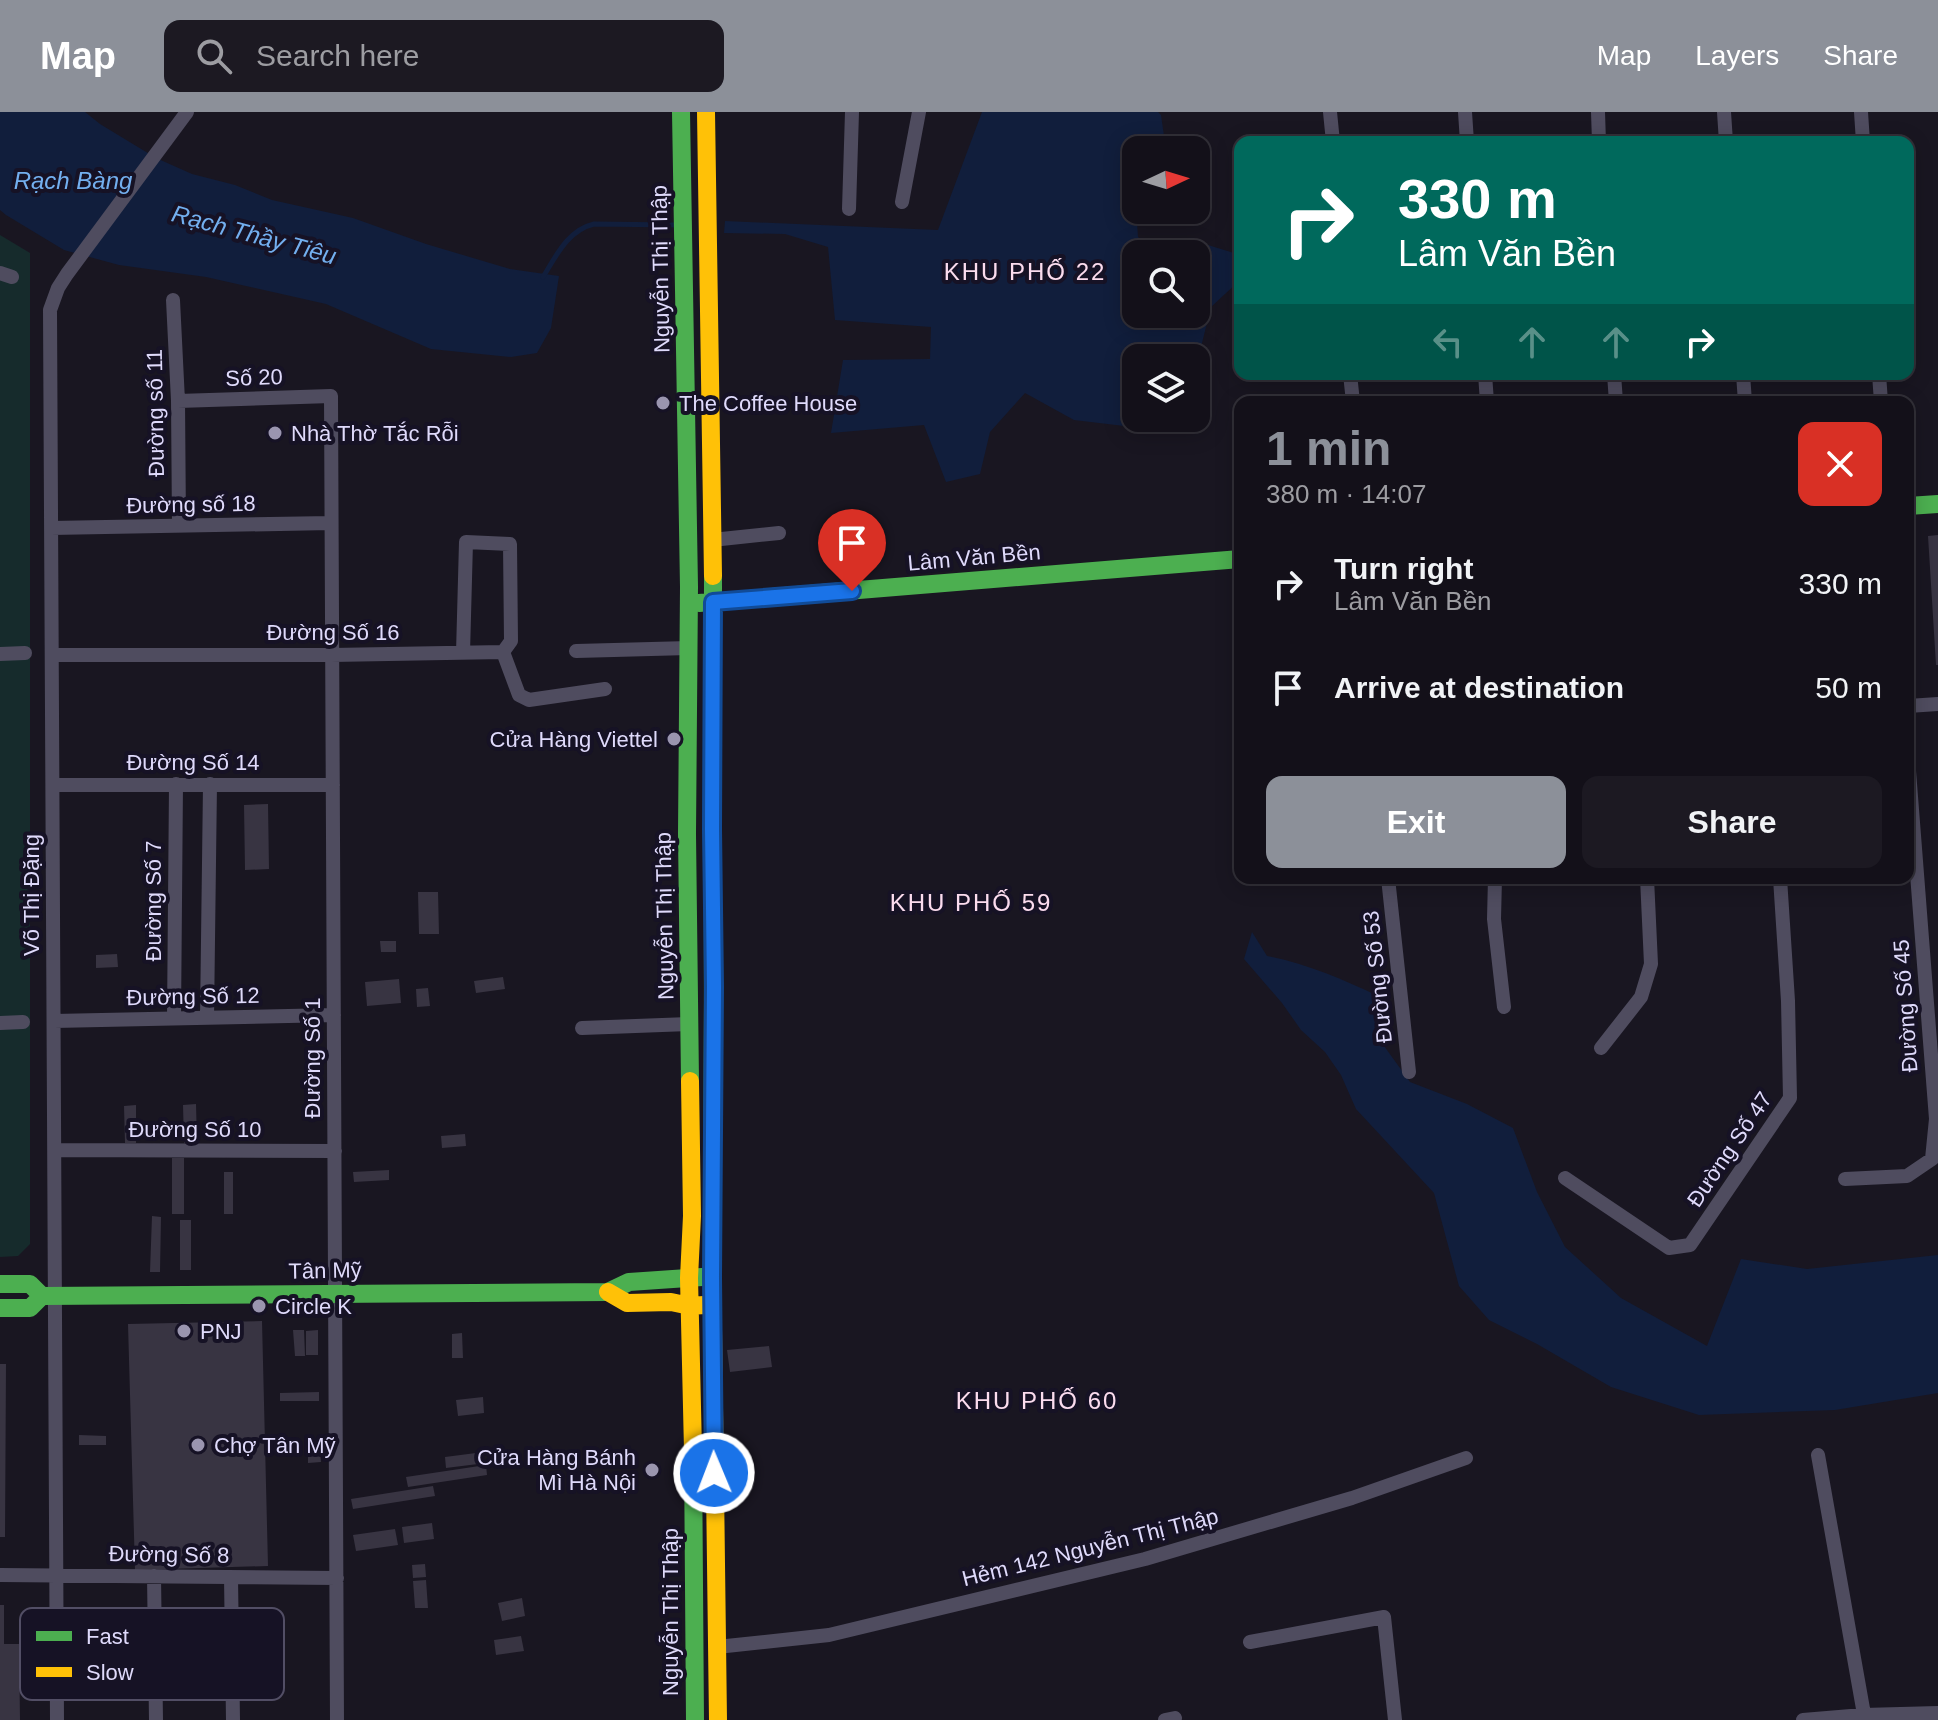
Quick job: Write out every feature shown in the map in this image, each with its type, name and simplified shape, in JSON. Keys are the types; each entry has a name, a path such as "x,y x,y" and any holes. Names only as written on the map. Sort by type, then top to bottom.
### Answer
{"main road":[{"name":"Nguyễn Thị Thập","path":"681,112 689,604 687,834 692,1216 689,1278 695,1720"},
{"name":"Nguyễn Thị Thập","path":"706,112 713,602 712,1305 718,1720"},
{"path":"1914,506 1938,504"},
{"name":"Lâm Văn Bền","path":"689,604 1234,559"},
{"path":"692,1216 712,1215"},
{"name":"Tân Mỹ","path":"0,1308 30,1308 49,1296 608,1292 629,1282 712,1277"},
{"name":"Tân Mỹ","path":"0,1284 30,1284 49,1296"},
{"name":"Tân Mỹ","path":"608,1292 627,1303 712,1305"}],"street":[{"name":"Võ Thị Đặng","path":"57,1608 49,1296 55,1150 50,310 67,274 187,112"},
{"path":"849,209 852,112"},
{"path":"902,202 919,112"},
{"path":"1330,112 1332,136"},
{"path":"1465,112 1467,136"},
{"path":"1598,112 1599,136"},
{"path":"1724,112 1726,136"},
{"path":"1861,112 1863,136"},
{"name":"Đường số 11","path":"173,300 179,526"},
{"name":"Số 20","path":"178,401 331,396"},
{"name":"Đường Số 1","path":"331,396 337,1720"},
{"name":"Đường số 18","path":"51,528 331,523"},
{"path":"712,540 779,533"},
{"path":"463,653 466,542 510,544 511,641 503,652 519,695 529,700 605,689"},
{"path":"576,651 689,648"},
{"name":"Đường Số 16","path":"52,655 503,652"},
{"path":"0,654 25,653"},
{"path":"1914,706 1938,704"},
{"name":"Đường Số 7","path":"174,1018 176,784"},
{"path":"207,1018 210,784"},
{"name":"Đường Số 14","path":"53,785 333,785"},
{"name":"Đường Số 45","path":"1845,1179 1907,1176 1932,1159 1936,1119 1914,835"},
{"name":"Đường Số 53","path":"1389,884 1409,1072"},
{"path":"1495,884 1494,919 1504,1007"},
{"path":"1601,1048 1641,997 1651,964 1647,884"},
{"name":"Đường Số 47","path":"1565,1178 1669,1248 1690,1245 1790,1098 1780,884"},
{"name":"Đường Số 12","path":"54,1021 334,1015"},
{"path":"0,1023 23,1022"},
{"path":"582,1028 689,1024"},
{"name":"Đường Số 10","path":"55,1150 335,1151"},
{"path":"1818,1455 1864,1718"},
{"name":"Hẻm 142 Nguyễn Thị Thập","path":"717,1647 829,1635 1145,1559 1352,1498 1466,1458"},
{"name":"Đường Số 8","path":"0,1575 337,1578"},
{"path":"154,1576 154,1608"},
{"path":"231,1577 231,1608"},
{"path":"1250,1642 1384,1617 1395,1720"},
{"path":"156,1700 156,1720"},
{"path":"233,1700 233,1720"},
{"path":"1803,1720 1938,1713"}],"green space":[{"path":"0,235 30,253 30,1244 18,1256 0,1257"}],"water":[{"name":"Rạch Bàng","path":"0,112 85,112 156,158 192,174 235,185 272,200 353,218 510,269 559,276 551,328 537,353 511,357 431,349 326,304 206,277 119,265 64,250 0,210"},
{"path":"982,112 1158,112 1164,136 1122,136 1122,224 1137,224 1138,237 1142,240 1122,240 1122,328 1206,328 1202,344 1122,344 1122,426 1074,420 1025,393 990,432 980,474 946,482 924,425 831,433 843,360 930,359 931,327 835,320 828,247 785,234 724,233 725,221 938,230"},
{"path":"1210,246 1234,253 1234,286 1210,311"},
{"path":"1252,932 1267,956 1324,973 1378,996 1379,1039 1410,1082 1467,1104 1513,1128 1537,1192 1565,1247 1621,1298 1707,1346 1741,1259 1807,1269 1938,1255 1938,1393 1835,1410 1699,1415 1611,1387 1489,1320 1459,1286 1434,1193 1356,1109 1341,1075 1325,1052 1301,1030 1244,959"}],"building":[{"path":"1938,535 1938,665 1936,665 1928,536"},
{"path":"268,804 269,869 245,870 244,805"},
{"path":"418,892 438,892 439,934 419,934"},
{"path":"380,941 396,941 396,952 381,952"},
{"path":"117,954 118,967 96,968 96,955"},
{"path":"503,977 505,989 476,993 474,981"},
{"path":"399,979 401,1003 367,1006 365,982"},
{"path":"428,988 430,1006 417,1007 416,989"},
{"path":"196,1104 197,1142 184,1143 183,1105"},
{"path":"136,1105 136,1143 125,1143 124,1106"},
{"path":"465,1134 466,1146 442,1148 441,1136"},
{"path":"172,1158 184,1158 184,1214 172,1214"},
{"path":"389,1170 389,1180 354,1182 353,1172"},
{"path":"224,1172 233,1172 233,1214 224,1214"},
{"path":"152,1216 161,1217 160,1272 150,1272"},
{"path":"180,1220 191,1220 191,1270 180,1270"},
{"name":"Chợ Tân Mỹ","path":"262,1321 268,1566 135,1570 128,1324"},
{"path":"293,1330 304,1330 305,1356 295,1356"},
{"path":"318,1330 318,1355 306,1355 306,1331"},
{"path":"462,1333 463,1358 452,1358 452,1334"},
{"path":"769,1346 772,1367 730,1372 727,1350"},
{"path":"0,1364 6,1364 5,1537 0,1537"},
{"path":"319,1392 319,1401 280,1401 280,1393"},
{"path":"483,1397 484,1413 458,1416 456,1400"},
{"path":"79,1435 106,1436 106,1445 79,1445"},
{"path":"320,1452 321,1462 308,1463 308,1453"},
{"path":"476,1453 478,1464 446,1468 445,1457"},
{"path":"486,1465 487,1475 408,1487 406,1477"},
{"path":"433,1486 435,1496 353,1509 351,1499"},
{"path":"432,1523 434,1539 404,1543 402,1527"},
{"path":"395,1529 398,1545 356,1551 353,1535"},
{"path":"425,1564 426,1577 413,1578 412,1565"},
{"path":"426,1580 428,1608 415,1608 413,1581"},
{"path":"522,1598 525,1616 502,1621 498,1603"},
{"path":"0,1605 4,1605 4,1644 19,1644 20,1720 0,1720"},
{"path":"521,1636 524,1651 496,1655 494,1640"}],"waterway":[{"path":"543,277 564,245 585,227 594,224 676,225"}],"traffic: fast":[{"path":"681,112 689,587 687,834 690,1081"},
{"path":"1914,506 1938,504"},
{"path":"699,603 1234,559"},
{"path":"712,1251 713,576"},
{"path":"0,1284 30,1284 42,1296 608,1292 629,1282 702,1277"},
{"path":"0,1308 30,1308 42,1296"},
{"path":"693,1450 695,1720"}],"traffic: slow":[{"path":"706,112 713,576"},
{"path":"690,1081 692,1216 689,1278 693,1450"},
{"path":"712,1251 718,1720"},
{"path":"608,1292 627,1303 704,1305"}],"place":[{"name":"The Coffee House","path":"663,403"},
{"name":"Nhà Thờ Tắc Rỗi","path":"275,433"},
{"name":"Cửa Hàng Viettel","path":"674,739"},
{"name":"Circle K","path":"259,1306"},
{"name":"PNJ","path":"184,1331"},
{"name":"Chợ Tân Mỹ","path":"198,1445"},
{"name":"Cửa Hàng Bánh Mì Hà Nội","path":"652,1470"}],"district":[{"name":"KHU PHỐ 22","path":"1025,272"},
{"name":"KHU PHỐ 59","path":"971,903"},
{"name":"KHU PHỐ 60","path":"1037,1401"}],"route":[{"path":"714,1473 713,602 852,591"}],"water label":[{"name":"Rạch Thầy Tiêu","path":"254,235"}]}
